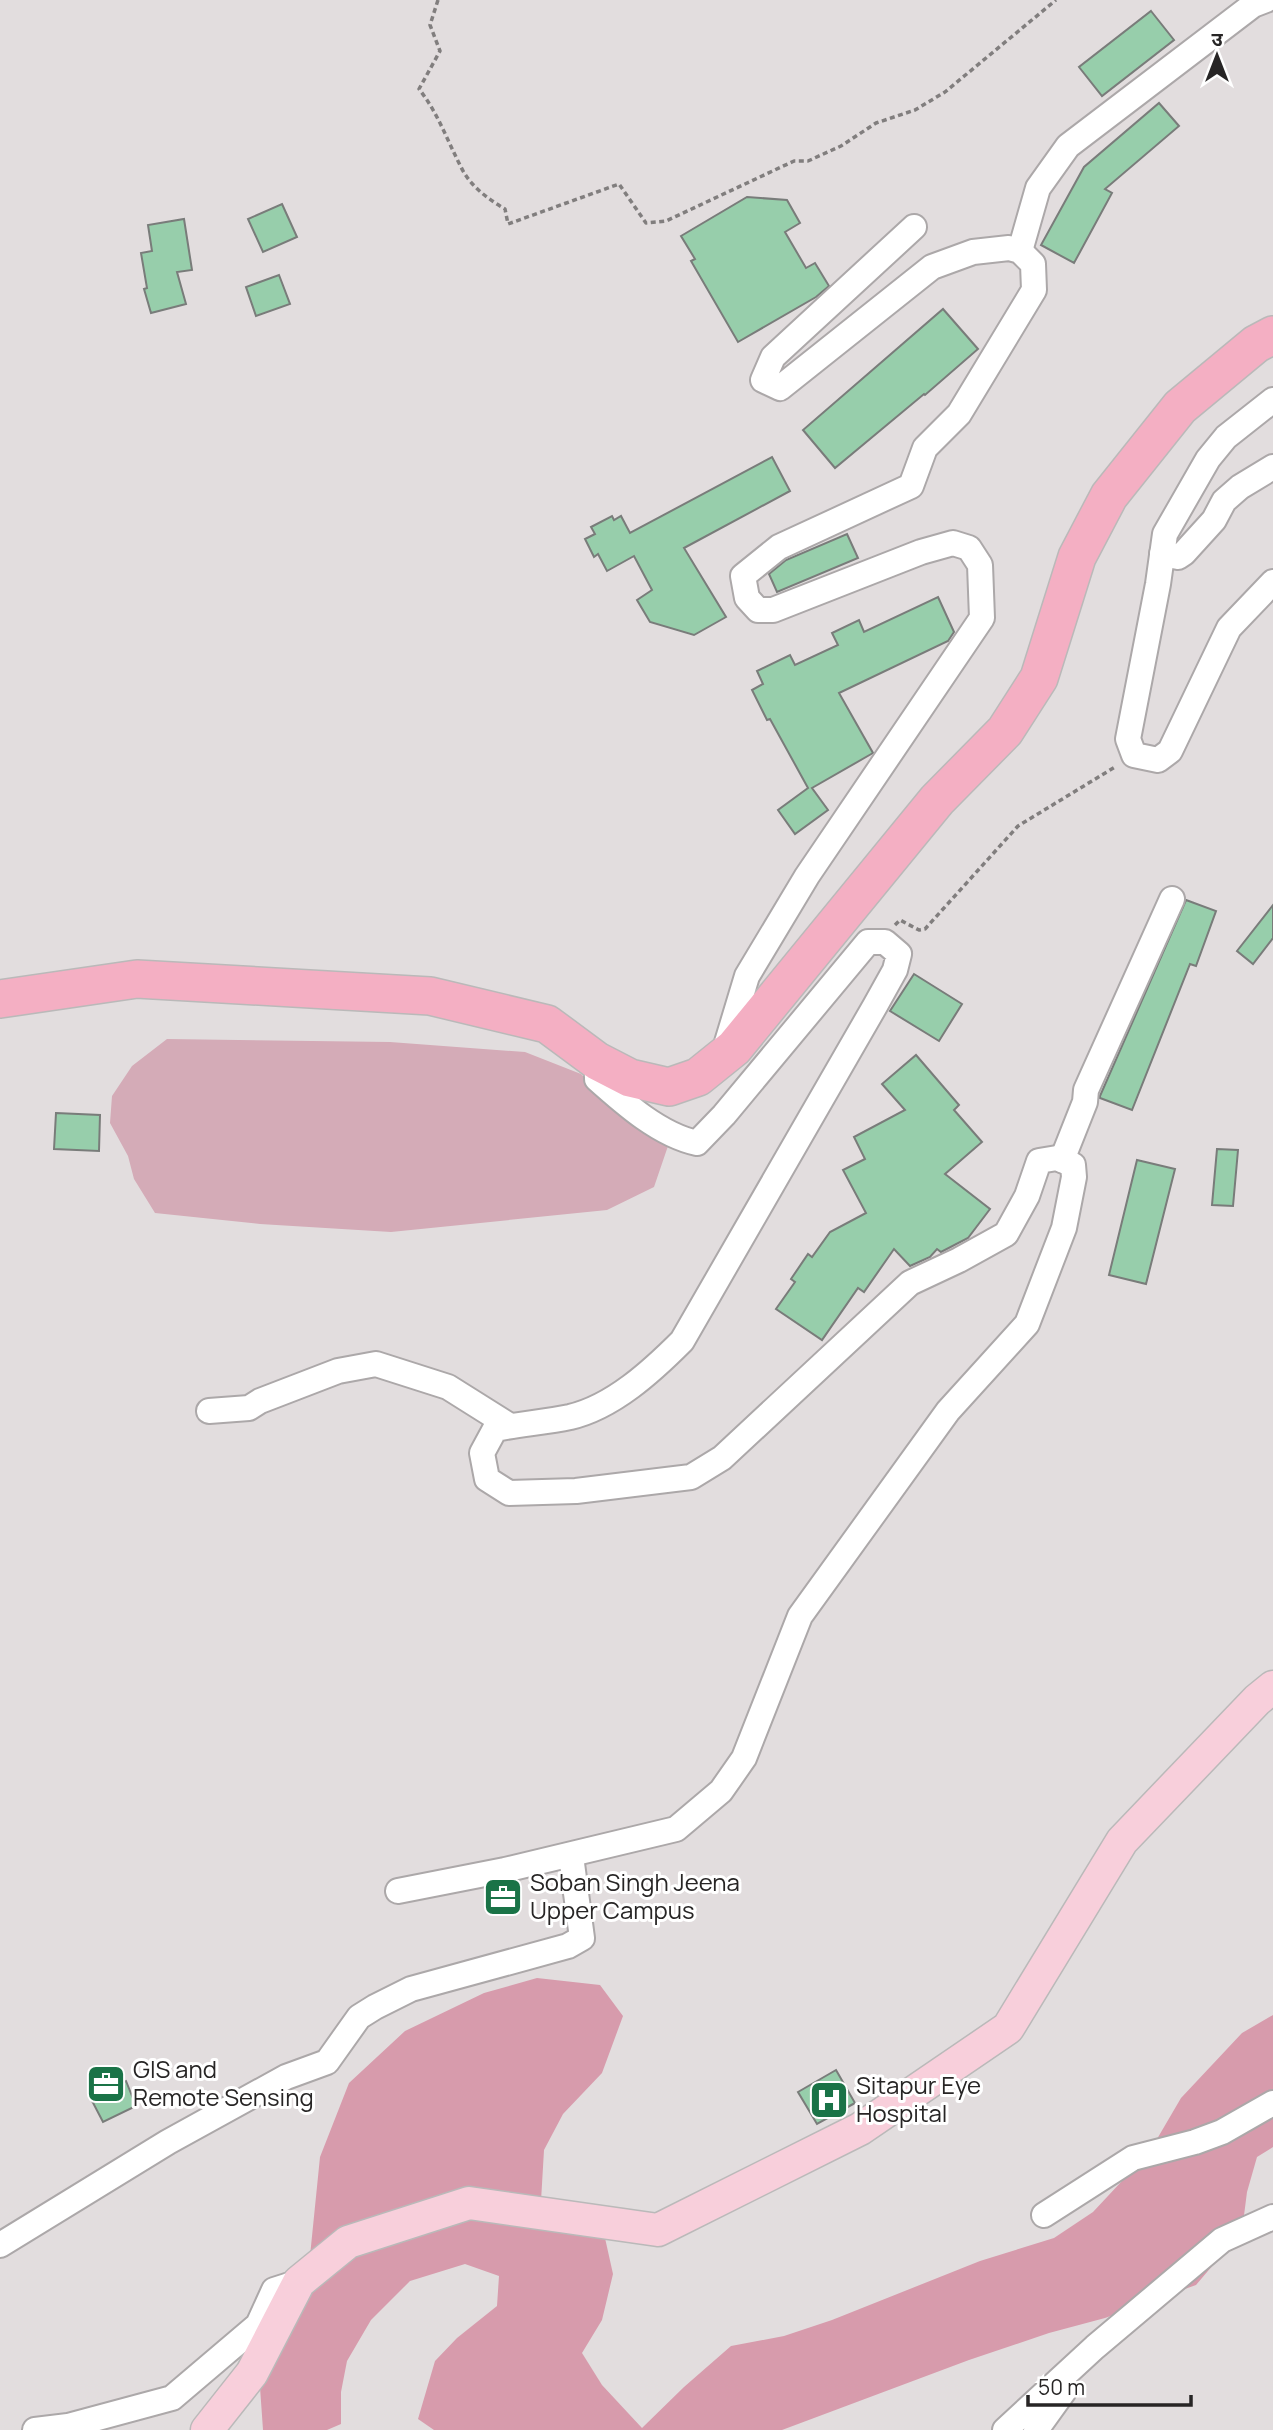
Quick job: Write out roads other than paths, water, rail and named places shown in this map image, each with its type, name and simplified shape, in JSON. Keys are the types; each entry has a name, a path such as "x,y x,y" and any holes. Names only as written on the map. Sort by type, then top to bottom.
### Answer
{"highway":[{"path":"0,999 137,979 430,996 547,1024 597,1060 630,1078 669,1087 698,1077 743,1037 937,800 1005,731 1039,678 1077,557 1109,496 1180,407 1256,344 1273,335"}],"main road":[{"path":"207,2430 251,2373 299,2282 348,2242 469,2203 658,2230 860,2129 1008,2028 1122,1841 1257,1700 1273,1687"}],"street":[{"path":"1020,251 1038,188 1068,146 1253,5 1266,0"},
{"path":"723,1057 747,976 807,876 982,618 980,565 969,548 953,543 921,552 773,610 758,610 747,598 743,576 779,547 911,486 925,448 959,414 1034,290 1033,264 1020,251 1009,248 973,253 932,267 780,388 763,380 773,357 914,227"},
{"path":"1273,400 1226,437 1208,459 1165,534 1128,739 1135,755 1158,760 1170,751 1229,628 1273,582"},
{"path":"1162,554 1178,557 1184,553 1214,520 1224,501 1240,487 1273,467"},
{"path":"1062,1160 1085,1102 1086,1090 1172,899"},
{"path":"398,1891 571,1856 676,1829 721,1791 744,1758 800,1616 948,1411 1027,1324 1064,1228 1074,1177 1073,1166 1057,1158 1039,1161 1027,1196 1006,1234 910,1283 722,1458 691,1477 576,1491 509,1493 487,1479 482,1454 495,1429 572,1416 617,1396 647,1375 682,1341 895,970 899,954 885,942 868,942 724,1115 697,1143 679,1139 617,1097 597,1079 597,1060"},
{"path":"209,1411 249,1408 260,1401 338,1371 376,1364 448,1387 510,1426"},
{"path":"0,2245 180,2135 286,2077 327,2062 359,2017 374,2007 411,1989 568,1946 582,1938 571,1856"},
{"path":"1044,2215 1133,2158 1222,2132 1273,2103"},
{"path":"1006,2430 1095,2347 1222,2240 1273,2217"},
{"path":"35,2430 68,2426 172,2398 258,2325 274,2290 299,2282"},
{"path":"1036,2430 1095,2347"}],"place":[{"name":"Soban Singh Jeena Upper Campus","path":"503,1897"},
{"name":"GIS and Remote Sensing","path":"106,2084"},
{"name":"Sitapur Eye Hospital","path":"829,2100"}]}
